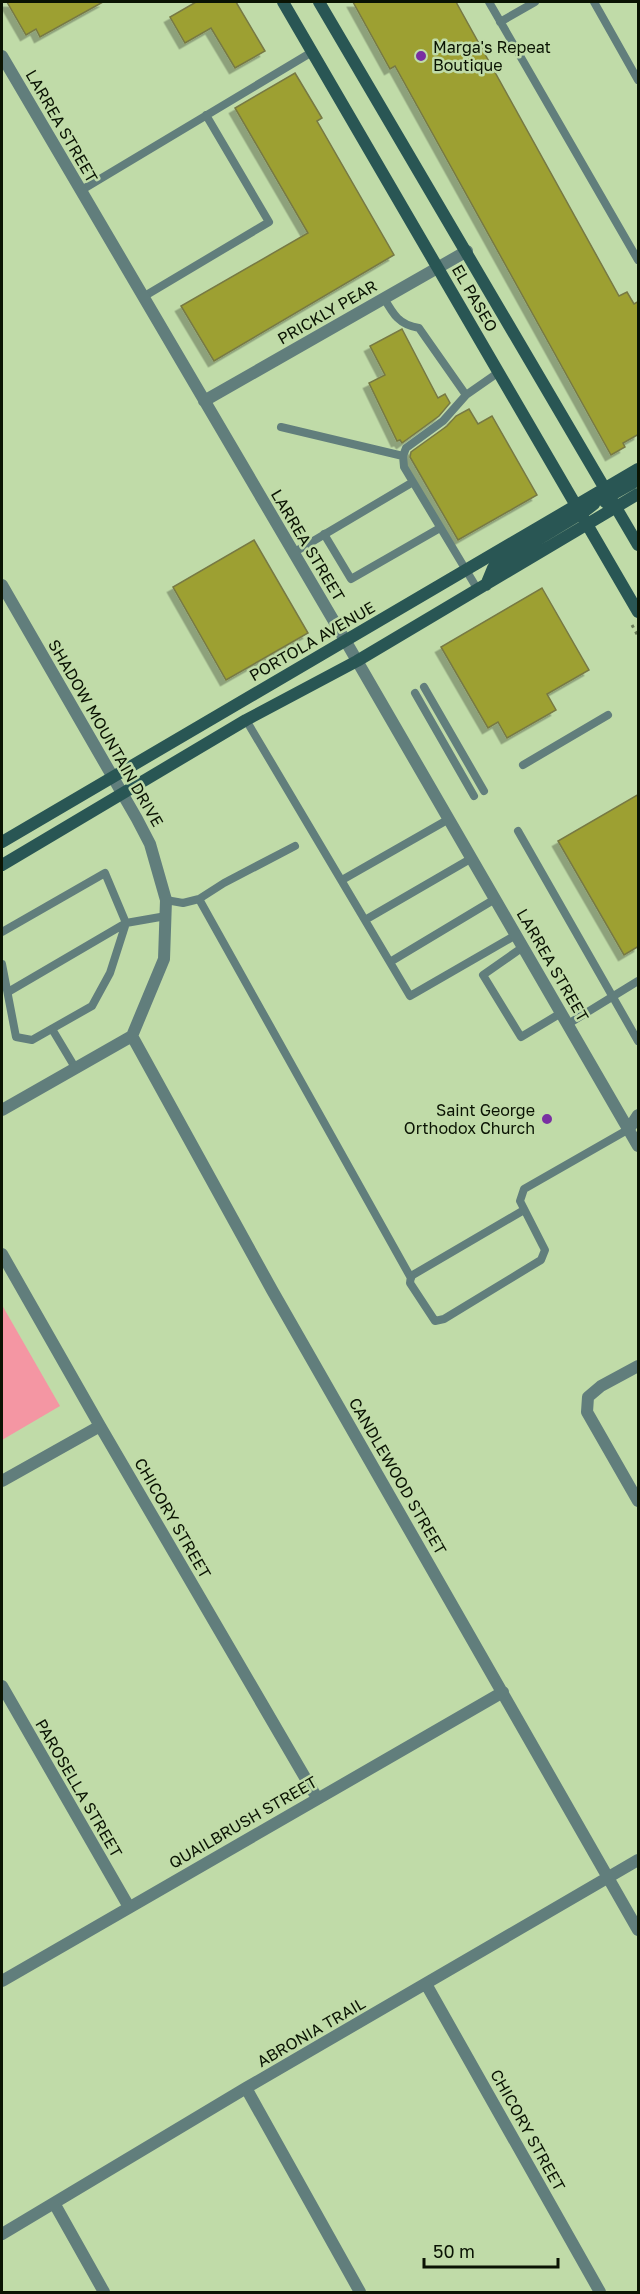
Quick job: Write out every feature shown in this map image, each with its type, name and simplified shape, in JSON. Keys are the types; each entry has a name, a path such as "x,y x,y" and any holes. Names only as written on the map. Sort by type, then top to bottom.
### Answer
{"street":[{"name":"EL PASEO","path":"283,2 585,515 639,612"},
{"name":"EL PASEO","path":"319,2 582,448 607,496 639,545"},
{"name":"LARREA STREET","path":"2,56 639,1146"},
{"name":"PRICKLY PEAR","path":"204,401 466,251"},
{"name":"PORTOLA AVENUE","path":"2,865 246,720 357,661 482,587 585,515 639,469"},
{"path":"607,496 639,480"},
{"name":"PORTOLA AVENUE","path":"2,842 466,570 585,515 607,496 639,494"},
{"name":"SHADOW MOUNTAIN DRIVE","path":"2,585 114,776 150,844 166,900 164,958 132,1036"},
{"path":"2,1110 132,1036"},
{"name":"CANDLEWOOD STREET","path":"132,1036 278,1300 639,1930"},
{"path":"629,1129 639,1115"},
{"name":"CHICORY STREET","path":"2,1254 317,1798"},
{"path":"639,1366 601,1386 588,1396 587,1412 639,1501"},
{"path":"2,1481 100,1426"},
{"name":"PAROSELLA STREET","path":"2,1686 129,1907"},
{"name":"QUAILBRUSH STREET","path":"2,1981 503,1692"},
{"name":"ABRONIA TRAIL","path":"2,2234 246,2088 639,1860"},
{"name":"CHICORY STREET","path":"426,1984 600,2292"},
{"path":"246,2088 360,2292"},
{"path":"54,2203 105,2292"}],"lane":[{"path":"489,2 639,260"},
{"path":"500,22 535,2"},
{"path":"594,2 639,80"},
{"path":"80,191 312,52"},
{"path":"142,297 269,222 206,115"},
{"path":"384,298 394,316 408,327 419,328 466,395"},
{"path":"482,587 466,570 440,528 404,467 404,456 406,447 443,421 466,395 499,372"},
{"path":"281,427 404,456"},
{"path":"293,553 413,482"},
{"path":"324,534 351,579 440,528"},
{"path":"424,687 484,791"},
{"path":"415,693 474,796"},
{"path":"523,765 608,715"},
{"path":"246,720 410,996 516,935"},
{"path":"342,880 449,819"},
{"path":"518,831 639,1041"},
{"path":"166,900 183,903 199,900 224,883 295,846"},
{"path":"365,920 471,858"},
{"path":"2,932 105,873 126,923 110,973 92,1006 32,1040 16,1037 2,964"},
{"path":"390,962 495,899"},
{"path":"199,900 411,1278 410,1283 435,1321 444,1319 541,1260 545,1250 520,1201 524,1189 629,1129"},
{"path":"8,992 126,923 166,916"},
{"path":"523,947 483,975 521,1037 613,997 639,981"},
{"path":"52,1029 76,1069"},
{"path":"411,1278 524,1210"}],"shaded area":[{"path":"2,1305 60,1406 2,1440"}],"building":[{"path":"7,2 103,2 40,37 36,29 26,35"},
{"path":"196,2 236,2 265,51 235,68 211,28 185,43 170,17"},
{"path":"353,2 456,2 619,296 627,292 634,304 639,301 639,434 623,443 625,447 611,455 395,66 390,69"},
{"path":"295,73 322,118 317,121 394,255 214,361 181,306 308,233 235,108"},
{"path":"402,329 438,398 445,394 450,403 439,416 402,443 400,440 397,441 369,383 385,375 370,346"},
{"path":"469,409 478,424 492,416 537,495 458,540 410,457 411,452 447,426 456,416"},
{"path":"254,540 308,633 226,680 173,587"},
{"path":"542,588 589,670 547,694 556,710 507,738 498,722 488,728 441,647"},
{"path":"639,794 639,946 624,955 558,841"}],"place":[{"name":"Marga's Repeat Boutique","path":"421,56"},
{"name":"Saint George Orthodox Church","path":"547,1119"}]}
